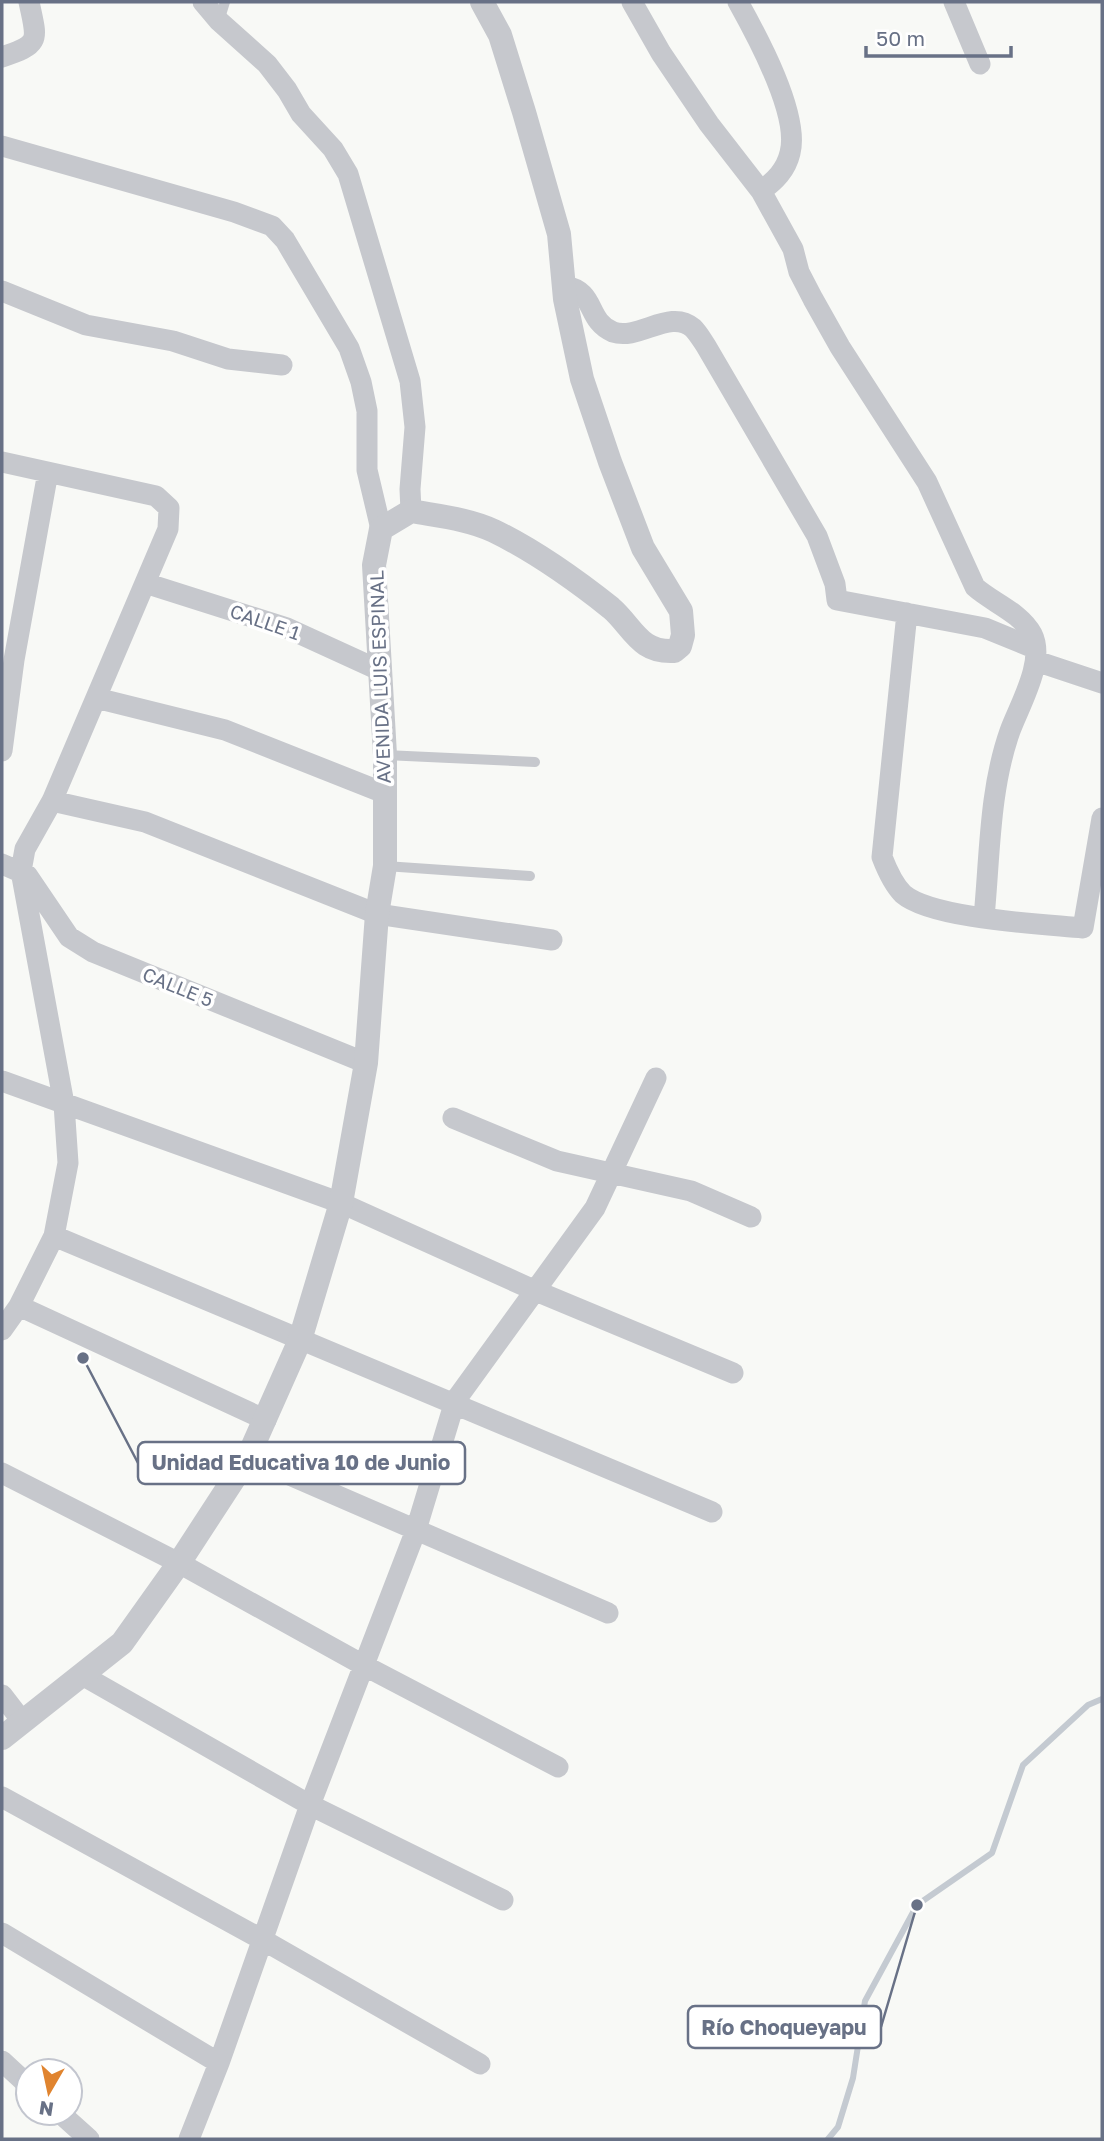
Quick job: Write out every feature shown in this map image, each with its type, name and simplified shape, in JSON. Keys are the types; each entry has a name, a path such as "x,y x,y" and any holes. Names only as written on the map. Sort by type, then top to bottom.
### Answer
{"street":[{"path":"2,57 32,45 35,38 29,2"},
{"path":"203,2 222,11 267,64 301,114 333,149 351,184 410,381 415,427 411,511"},
{"path":"2,146 234,212 272,226 285,240 348,348 362,383 367,411 367,470 381,529 411,511 456,519 493,530 569,577 613,610 642,642 654,650 674,651 680,646 683,635 681,611 643,548 582,379 564,286 559,234 500,36 482,2"},
{"path":"632,2 661,53 709,124 761,191 793,249 799,272 833,335 927,482 975,587 988,599 1022,621 1033,636 1035,654 1001,766 984,917"},
{"path":"738,2 755,33 789,114 792,135 790,153 784,169 775,181 761,191"},
{"path":"954,2 980,64"},
{"path":"564,286 584,294 596,321 615,332 628,334 670,322 692,327 706,346 817,536 835,584 837,600 985,628 1035,654 1102,683"},
{"path":"2,291 86,325 173,341 228,359 282,365"},
{"path":"2,462 156,496 169,508 168,529 52,801 25,849 11,867 64,1104 68,1163 54,1236 19,1306 2,1330"},
{"path":"2,751 8,659 48,472"},
{"name":"AVENIDA LUIS ESPINAL","path":"2,1738 122,1643 179,1563 247,1457 299,1340 341,1203 366,1063 377,914 386,866 385,755 374,565 381,529"},
{"name":"CALLE 1","path":"145,583 287,628 381,671"},
{"path":"907,613 882,856 888,874 904,894 931,908 1083,928 1102,818"},
{"path":"96,698 225,730 384,793"},
{"path":"52,801 145,822 377,914 552,940"},
{"name":"CALLE 5","path":"11,867 34,884 69,937 93,952 366,1063"},
{"path":"189,2139 219,2063 310,1805 416,1530 455,1401 596,1208 656,1078"},
{"path":"2,1081 341,1203 536,1291 733,1373"},
{"path":"453,1118 557,1161 691,1191 751,1217"},
{"path":"54,1236 299,1340 455,1401 712,1512"},
{"path":"19,1306 265,1420"},
{"path":"247,1457 608,1612"},
{"path":"2,1473 179,1563 365,1666 558,1767"},
{"path":"82,1675 310,1805 503,1899"},
{"path":"2,1695 22,1721"},
{"path":"2,1797 263,1940 480,2064"},
{"path":"2,1933 219,2063"},
{"path":"76,2127 89,2139"}],"lane":[{"path":"385,755 535,762"},
{"path":"386,866 530,876"}],"waterway":[{"path":"828,2139 838,2127 853,2078 865,2001 917,1905 992,1853 1023,1765 1088,1705 1102,1699"}],"place":[{"name":"Unidad Educativa 10 de Junio","path":"83,1358"},
{"name":"Río Choqueyapu","path":"917,1905"}]}
